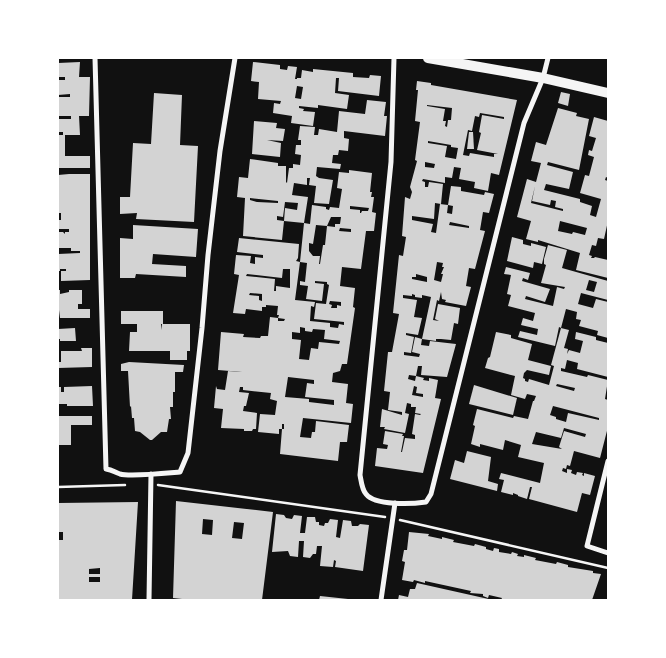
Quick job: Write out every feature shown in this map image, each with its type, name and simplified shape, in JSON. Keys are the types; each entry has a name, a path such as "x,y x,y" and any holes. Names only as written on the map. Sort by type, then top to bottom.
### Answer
{"main road":[{"path":"428,58 543,78 608,93"}],"street":[{"path":"95,58 106,469 115,470 120,474 180,472 188,453 220,151 235,58"},
{"path":"394,58 391,162 360,475 366,494 373,499 395,503 426,502 431,494 524,123 543,78 548,58"},
{"path":"608,461 587,546 608,552"},
{"path":"149,600 151,474"},
{"path":"381,600 395,503"}],"path":[{"path":"58,487 151,484 393,518 608,568"}],"building":[{"path":"80,62 79,77 90,77 89,116 79,116 80,135 65,135 65,156 90,156 90,168 58,168 58,135 63,135 63,132 58,132 58,119 71,119 71,116 58,116 58,97 70,97 70,94 58,95 58,80 65,80 65,77 58,77 58,63"},
{"path":"253,62 280,65 280,69 287,70 288,66 297,67 295,79 301,78 302,70 313,72 313,69 353,73 353,77 369,78 370,75 381,76 379,96 338,91 339,78 336,78 335,93 349,95 347,109 318,105 318,108 299,106 299,108 304,109 303,111 315,112 313,126 291,123 292,116 273,113 274,103 280,104 281,101 258,99 259,82 251,81","holes":["297,86 303,87 301,99 295,98"]},
{"path":"417,81 517,100 499,175 491,173 488,191 474,188 475,182 459,179 461,168 454,167 452,178 445,177 445,183 423,179 422,181 425,182 425,187 428,187 429,182 443,184 441,204 435,203 434,219 412,216 412,220 433,224 431,232 436,233 440,204 448,205 451,186 461,187 461,191 484,195 485,192 494,194 489,213 483,212 480,230 485,231 475,269 469,268 466,286 471,287 466,306 445,302 446,300 442,299 441,292 439,301 437,300 433,320 439,321 435,319 438,304 460,308 458,324 454,323 451,340 436,339 436,341 422,339 421,345 429,346 430,341 456,344 447,377 421,375 422,366 418,366 416,376 424,378 423,380 429,381 429,378 438,380 435,398 441,399 423,473 375,466 377,448 387,449 388,445 383,444 385,431 403,434 402,452 405,438 415,439 415,435 412,434 415,414 421,414 415,413 416,407 411,407 411,404 407,403 405,413 409,414 405,433 380,427 382,409 402,415 402,412 388,410 390,392 384,391 388,352 392,352 399,314 393,313 399,255 403,256 406,237 402,236 405,197 410,199 412,192 410,187 417,161 415,160 420,122 415,121","holes":["427,105 452,108 451,120 448,120 447,127 445,126 446,121 443,121 445,109 427,106","480,113 504,117 504,119 482,115 479,132 481,133 477,150 498,154 494,154 494,157 470,153 469,156 463,155 468,130 472,131 475,116 479,117","428,141 458,148 456,159 445,157 447,146 428,143","425,162 435,164 434,168 425,167","448,205 453,206 452,214 447,213","450,222 469,226 469,228 449,225","437,262 443,263 442,267 444,267 441,274 443,274 441,282 434,280","416,274 427,277 427,282 412,279 412,277 416,277","412,294 415,297 422,298 422,295 431,297 422,339 415,337 412,352 420,354 419,357 404,355 404,352 411,353 414,337 406,335 406,333 418,335 422,318 414,317 417,300 403,298 403,295 412,296","409,375 416,376 415,381 408,379","414,386 417,387 416,393 423,394 423,397 412,395"]},
{"path":"561,92 570,94 568,106 558,103"},
{"path":"154,93 182,95 180,145 198,146 194,222 136,219 137,213 120,214 120,197 130,197 133,143 151,144"},
{"path":"367,100 386,102 384,116 387,116 385,136 344,131 344,138 349,139 348,151 339,150 338,155 333,155 332,163 341,164 340,169 317,167 316,176 333,180 329,204 314,203 316,186 309,185 310,178 307,178 307,185 294,183 292,195 308,197 304,223 284,221 282,240 243,236 245,198 237,197 239,177 248,178 250,159 278,163 278,166 286,166 287,183 289,168 293,168 293,164 300,165 301,155 295,154 296,145 301,145 301,140 298,140 300,126 315,127 314,135 318,135 319,129 337,132 339,111 365,114","holes":["250,198 278,201 278,203 257,202 250,200","285,202 298,203 297,210 285,208 284,221 277,220 277,216 283,217"]},
{"path":"558,108 577,113 576,116 589,119 579,170 548,162 547,165 573,172 569,189 546,184 544,190 580,199 580,202 592,206 590,215 596,217 601,199 580,193 585,175 589,176 594,157 588,155 589,150 592,151 596,138 589,136 594,117 608,121 608,178 606,177 605,180 608,181 608,221 604,239 598,238 596,246 592,245 589,255 592,256 591,258 608,260 608,278 576,270 580,253 538,240 538,242 526,239 531,221 517,217 527,179 536,182 541,163 531,161 536,142 546,145","holes":["535,186 532,201 550,205 551,200 556,201 555,207 563,209 563,211 531,203","560,221 587,228 585,235 558,231"]},
{"path":"254,121 277,123 276,128 285,129 283,141 267,140 281,143 280,157 252,154"},
{"path":"469,132 473,132 474,149 467,149"},
{"path":"349,170 372,173 370,192 372,192 371,197 374,197 372,212 376,213 374,231 366,231 361,269 342,267 340,286 355,288 353,307 355,308 347,364 342,364 340,371 333,373 332,382 348,384 346,403 353,404 351,423 303,418 300,437 311,438 312,432 315,432 316,421 349,425 347,442 340,442 338,461 280,454 282,429 279,429 279,434 258,432 260,414 275,415 277,401 270,399 271,393 243,390 243,387 240,387 239,392 249,393 243,411 257,413 256,429 244,431 244,429 221,428 223,409 214,408 216,386 217,389 225,390 228,371 242,372 218,370 221,332 244,334 243,337 260,338 261,336 268,336 270,317 278,318 278,306 266,305 266,307 262,307 262,311 246,309 245,314 233,313 239,275 234,274 236,255 251,256 250,263 255,264 255,257 263,258 263,255 237,252 239,238 299,244 296,261 300,262 304,223 310,224 312,205 326,207 329,210 330,207 339,208 342,189 337,188 339,172 349,173","holes":["350,206 369,208 368,211 362,211 361,213 360,210 350,209","331,217 341,217 340,224 335,224 335,227 327,226","316,225 327,226 325,245 323,245 319,264 320,256 313,256 309,251 309,243 313,244","340,228 351,229 351,232 339,231","300,262 307,263 305,282 300,281 300,285 308,286 306,299 322,301 324,284 315,283 315,281 327,282 329,285 326,304 316,303 314,319 344,322 344,325 339,324 338,328 330,327 330,323 310,321 311,306 314,307 315,302 295,300","283,269 290,269 290,288 276,286 276,291 274,291 275,279 246,276 247,274 282,278","250,293 262,294 262,301 259,300 259,296 249,295","330,301 341,302 341,306 337,305 337,308 331,308 332,305 329,304","278,318 285,319 284,321 278,321","300,327 305,328 305,331 312,332 313,329 325,330 324,339 340,341 339,344 319,342 318,349 311,348 309,360 299,359 301,340 292,339 292,332 300,333","288,377 314,380 314,384 307,383 305,397 334,400 334,405 309,402 309,399 285,397"]},
{"path":"90,174 90,280 61,281 61,271 66,271 66,269 58,271 58,254 80,253 80,251 71,251 71,248 58,248 58,232 65,234 65,232 69,232 69,229 58,229 58,220 61,220 61,213 58,213 58,175"},
{"path":"133,225 198,229 196,257 153,254 152,264 186,266 186,277 136,274 135,278 120,278 120,238 133,239"},
{"path":"512,237 523,240 523,244 531,246 531,243 546,247 542,264 534,262 533,268 507,261"},
{"path":"548,245 567,250 562,268 608,281 608,300 581,293 578,304 593,308 596,299 608,302 608,338 597,335 598,331 579,326 581,320 576,319 577,312 566,309 561,328 559,327 555,346 518,337 520,331 537,335 538,329 521,325 523,318 533,321 535,313 508,306 511,295 507,294 511,275 504,274 506,267 530,273 528,280 523,278 522,281 550,289 545,302 526,296 525,299 553,306 557,287 564,289 565,287 541,283 546,265 544,264","holes":["589,280 597,282 594,292 586,290"]},
{"path":"58,290 60,290 60,294 69,292 69,290 82,290 82,304 78,304 78,309 90,309 90,318 60,318"},
{"path":"121,311 163,311 163,324 190,324 190,351 187,351 187,360 170,360 170,351 129,351 130,332 137,332 137,324 121,324"},
{"path":"75,328 76,341 60,341 58,339 58,329"},
{"path":"561,328 569,330 564,348 568,349 567,354 569,350 580,353 583,341 575,339 576,332 596,337 596,340 608,343 608,377 577,369 578,363 567,360 565,369 561,368 561,371 608,380 605,399 608,400 608,427 600,458 574,451 570,466 567,465 566,469 563,468 562,471 567,473 567,469 572,470 571,473 576,475 577,472 583,473 582,475 584,476 584,473 595,476 590,495 582,493 577,512 529,499 532,487 530,487 527,499 513,493 513,495 501,492 504,480 499,479 501,473 540,483 544,463 518,457 521,445 505,440 503,450 480,444 480,447 471,444 477,409 513,418 514,416 528,419 536,396 527,394 525,399 511,395 515,376 485,368 490,357 496,332 511,335 511,338 532,344 528,360 551,366 549,375 527,370 523,378 525,381 528,382 529,379 549,385 554,366 551,365","holes":["557,384 575,388 574,391 556,386","553,406 599,418 599,420 568,413 566,422 550,415","564,428 586,434 585,437 564,431 559,447 562,449 532,444 536,432 561,438"]},
{"path":"81,348 92,348 92,367 58,368 58,362 61,362 61,351 82,351"},
{"path":"129,362 184,365 183,372 175,372 173,407 170,407 171,419 169,419 167,432 161,432 152,440 135,431 134,418 132,418 130,407 128,371 121,371 121,364"},
{"path":"474,385 517,398 513,415 469,404"},
{"path":"92,386 93,406 58,404 58,387 61,387 61,392 64,392 64,387"},
{"path":"58,416 92,416 92,425 71,425 71,445 58,445"},
{"path":"467,451 491,457 488,481 498,484 497,491 450,479 455,460 464,463"},
{"path":"176,501 273,512 262,600 191,600 173,598","holes":["203,519 213,520 212,535 202,534","234,522 244,523 242,539 232,538"]},
{"path":"138,502 132,600 58,600 58,540 63,540 63,532 58,532 58,503","holes":["100,568 100,574 89,574 89,569","89,577 100,577 100,582 89,582"]},
{"path":"276,514 292,519 294,515 302,516 300,533 305,533 307,517 315,517 319,525 324,526 330,519 338,520 336,537 340,538 343,520 351,521 352,526 360,524 369,525 363,571 335,567 336,561 334,560 333,567 320,566 322,546 317,546 316,554 313,554 310,558 303,557 304,541 299,541 298,557 290,556 288,551 272,552"},
{"path":"409,532 429,534 428,536 442,539 442,537 454,540 453,542 474,546 475,544 493,551 494,548 499,549 499,552 511,554 512,552 518,554 517,556 524,557 524,555 536,558 535,560 556,564 557,562 568,565 568,567 601,574 592,600 501,600 502,598 489,595 488,598 483,596 483,594 470,593 471,591 425,581 425,583 414,580 413,582 402,580 405,562 402,561 404,550 407,550"},
{"path":"417,583 493,600 398,600 399,595 408,597 410,589 415,589"},
{"path":"320,596 348,599 348,600 319,600"}]}
